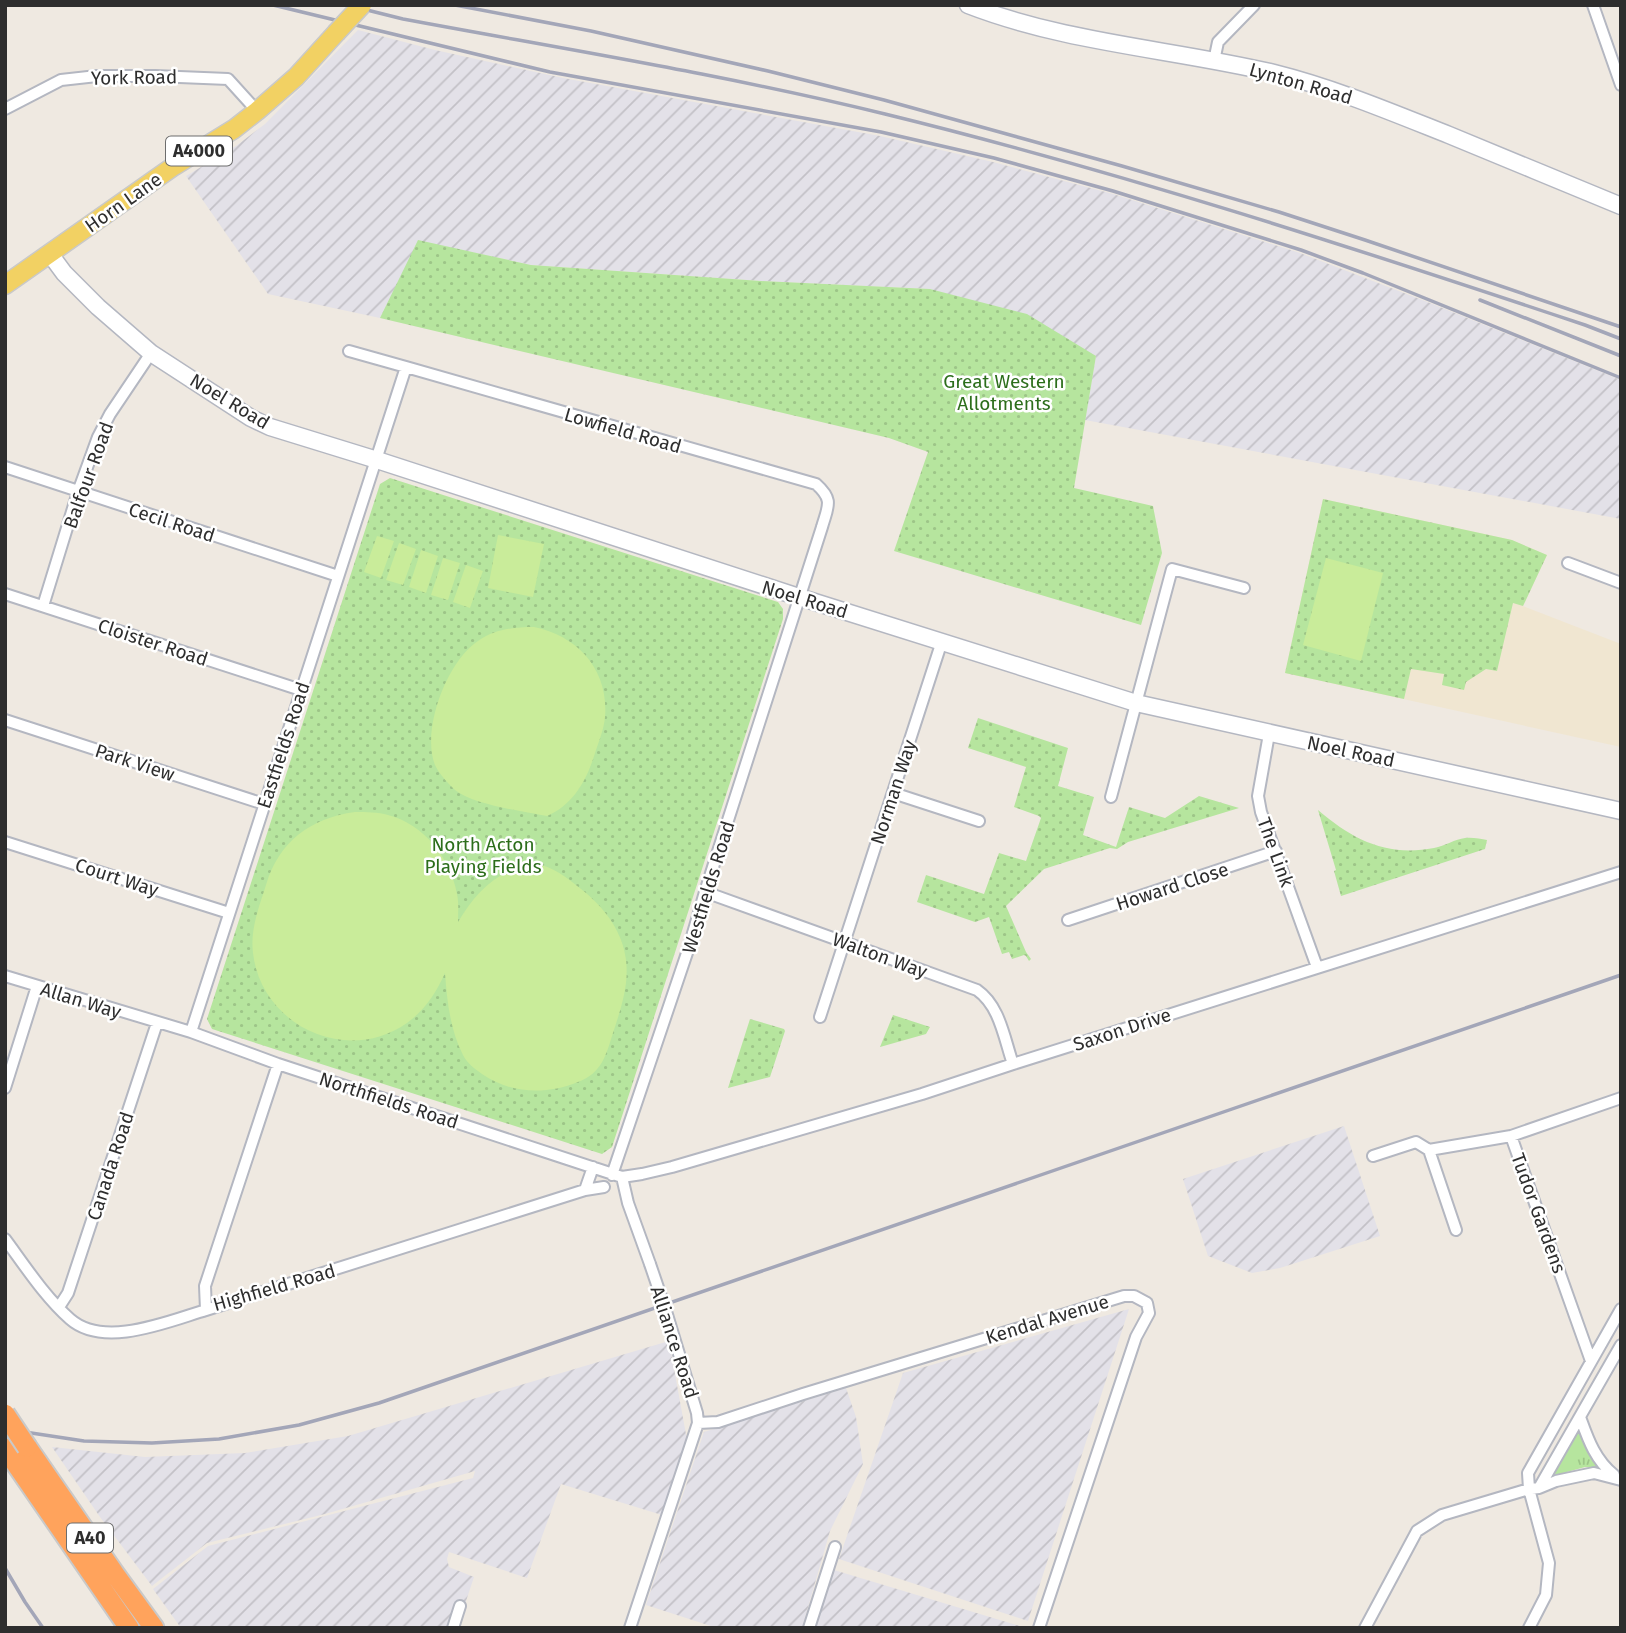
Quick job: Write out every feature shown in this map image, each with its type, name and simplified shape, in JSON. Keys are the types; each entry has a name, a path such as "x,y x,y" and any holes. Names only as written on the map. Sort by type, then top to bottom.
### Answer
{"highway":[{"name":"A40","path":"5,1414 154,1628"},
{"name":"A40","path":"5,1448 129,1628"}],"main road":[{"name":"Horn Lane","path":"5,285 257,111 296,77 362,5"}],"street":[{"name":"Lynton Road","path":"968,5 1000,18 1070,36 1274,73 1365,101 1621,206"},
{"path":"1214,61 1218,42 1254,5"},
{"path":"1593,5 1621,85"},
{"name":"York Road","path":"5,110 61,80 97,76 155,76 228,79 257,111"},
{"name":"Noel Road","path":"50,254 64,273 98,307 151,353 251,418 270,427 1136,703 1621,811"},
{"path":"349,351 406,367 377,460"},
{"name":"Balfour Road","path":"43,606 78,492 98,438 110,414 151,353"},
{"name":"Lowfield Road","path":"406,367 816,484 826,493 829,503 799,597"},
{"name":"Eastfields Road","path":"191,1032 300,690 377,460"},
{"name":"Cecil Road","path":"5,467 338,576"},
{"path":"1568,563 1621,583"},
{"path":"1111,797 1172,569 1244,588"},
{"name":"Cloister Road","path":"5,594 300,690"},
{"name":"Westfields Road","path":"617,1176 799,597"},
{"name":"Norman Way","path":"820,1017 942,641"},
{"name":"Park View","path":"5,720 264,803"},
{"name":"The Link","path":"1269,734 1258,796 1261,812 1317,967"},
{"path":"893,793 979,821"},
{"name":"Court Way","path":"5,842 229,913"},
{"name":"Howard Close","path":"1068,920 1276,851"},
{"name":"Saxon Drive","path":"617,1176 672,1167 922,1094 1621,872"},
{"name":"Walton Way","path":"705,892 971,987 983,994 995,1009 1013,1064"},
{"name":"Allan Way","path":"5,976 157,1023"},
{"path":"5,1088 37,986"},
{"name":"Northfields Road","path":"157,1023 191,1032 278,1064 617,1176"},
{"name":"Canada Road","path":"59,1307 68,1293 157,1023"},
{"name":"Highfield Road","path":"278,1064 205,1286 206,1310 585,1190 604,1187"},
{"name":"Tudor Gardens","path":"1591,1361 1511,1136 1621,1098"},
{"path":"1429,1150 1511,1136"},
{"path":"1373,1156 1416,1142 1429,1150 1456,1230"},
{"path":"585,1190 593,1167"},
{"name":"Alliance Road","path":"617,1176 672,1330 698,1423 630,1628"},
{"path":"5,1239 59,1307 72,1321 84,1327 121,1332 206,1310"},
{"name":"Kendal Avenue","path":"698,1423 718,1422 1124,1296 1134,1296 1147,1303 1149,1312 1136,1337 1039,1628"},
{"path":"1529,1628 1546,1595 1549,1563 1534,1489 1528,1473 1621,1309"},
{"path":"1534,1489 1580,1417 1621,1345"},
{"path":"1582,1377 1597,1386"},
{"path":"1580,1417 1591,1447 1605,1468 1620,1480"},
{"path":"1365,1628 1417,1531 1442,1515 1594,1472 1620,1480"},
{"path":"809,1628 835,1547"},
{"path":"453,1628 460,1606"}],"shaded area":[{"path":"358,30 563,78 880,136 993,162 1113,194 1300,253 1430,303 1621,380 1621,519 1085,420 1096,356 930,289 761,281 531,265 419,241 380,318 268,294 186,176 236,146 265,124"},
{"path":"1323,499 1512,540 1547,555 1523,606 1621,644 1621,747 1285,673"},
{"path":"1344,1126 1380,1236 1280,1268 1252,1273 1208,1256 1183,1179"},
{"path":"1129,1309 1028,1621 839,1559 903,1373"},
{"path":"669,1341 687,1440 662,1515 561,1484 527,1578 449,1552 449,1567 474,1577 457,1628 181,1628 153,1589 208,1546 473,1478 475,1471 325,1514 207,1543 152,1586 52,1447 145,1457 245,1453 348,1436"},
{"path":"846,1388 856,1417 863,1464 830,1531 802,1628 717,1628 646,1605 704,1432"},
{"path":"834,1570 1020,1626 815,1628"}],"green space":[{"name":"Great Western Allotments","path":"418,240 531,265 761,281 930,289 1027,314 1096,356 1074,488 1153,506 1162,553 1141,625 894,551 928,452 889,438 380,318"},
{"name":"North Acton Playing Fields","path":"390,478 778,602 783,609 783,619 612,1147 602,1154 212,1029 207,1019 380,484"},
{"path":"1323,499 1512,540 1547,555 1523,606 1513,603 1497,671 1486,669 1466,682 1464,690 1442,685 1444,674 1411,669 1404,699 1285,673"},
{"path":"498,535 544,544 533,597 488,588"},
{"path":"377,536 394,541 381,578 364,572"},
{"path":"399,543 416,549 403,585 386,580"},
{"path":"421,550 438,556 426,593 409,587"},
{"path":"443,558 460,563 448,600 431,595"},
{"path":"1326,558 1383,573 1361,661 1303,645"},
{"path":"466,565 483,571 470,608 453,602"},
{"path":"534,627 564,638 588,658 602,684 605,700 604,726 588,773 572,798 547,816 499,807 463,795 439,772 432,750 434,716 456,664 484,637 512,628"},
{"path":"978,718 1068,748 1058,786 1094,797 1083,835 1116,847 1129,807 1165,818 1199,796 1239,808 1128,842 1117,849 1110,848 1044,869 1006,906 1031,959 1029,961 1024,955 1012,959 1009,952 1002,954 989,917 975,922 917,902 926,875 984,894 999,853 1026,861 1041,818 1014,807 1026,767 968,748"},
{"path":"1318,810 1358,838 1386,848 1417,850 1438,847 1465,838 1487,840 1485,849 1341,896"},
{"path":"355,812 380,813 401,820 413,826 434,845 454,881 458,922 470,904 492,882 510,871 530,865 541,865 559,873 600,907 621,941 626,960 626,979 608,1049 593,1074 554,1089 529,1090 505,1086 482,1074 467,1061 455,1035 445,973 429,1001 407,1023 383,1035 358,1040 334,1039 310,1031 289,1018 272,1000 259,978 252,944 256,918 272,869 288,844 299,834 324,820"},
{"path":"893,1015 930,1027 926,1034 880,1047"},
{"path":"750,1019 785,1031 770,1077 728,1088"},
{"path":"1578,1430 1599,1465 1597,1468 1585,1467 1556,1475 1554,1472"}],"railway":[{"path":"273,5 550,72 881,132 994,158 1113,191 1301,250 1621,378"},
{"path":"347,5 403,19 765,87 974,137 1237,212 1498,296 1621,339"},
{"path":"455,5 591,31 884,100 1279,212 1621,327"},
{"path":"1480,300 1621,356"},
{"path":"5,1429 84,1441 152,1443 219,1439 299,1425 379,1403 1621,975"},
{"path":"5,1568 43,1628"}]}
